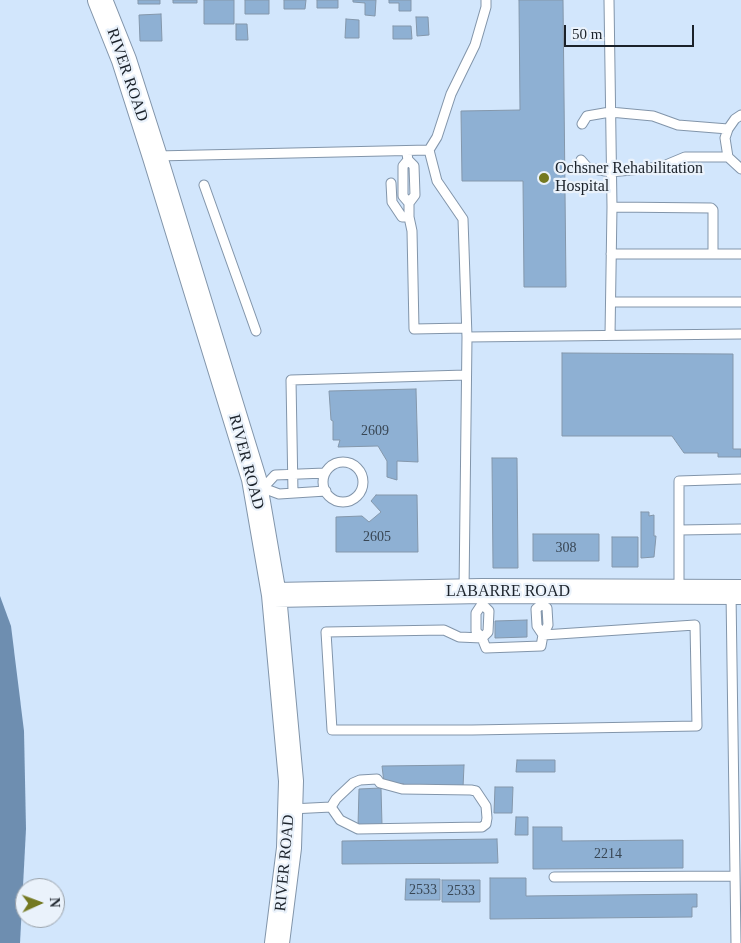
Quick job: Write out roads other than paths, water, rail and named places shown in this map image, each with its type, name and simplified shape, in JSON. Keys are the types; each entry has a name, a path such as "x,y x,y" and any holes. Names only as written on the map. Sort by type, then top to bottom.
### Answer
{"main road":[{"name":"RIVER ROAD","path":"100,0 124,60 254,478 260,488 274,595 291,781 289,848 277,943"},
{"name":"LABARRE ROAD","path":"274,595 542,598 679,592 736,592"}],"lane":[{"path":"155,156 407,155 429,150 437,137 451,94 475,44 486,7 486,0"},
{"path":"609,0 612,207 610,335"},
{"path":"582,124 587,116 610,112 653,116 678,125 728,129"},
{"path":"741,114 734,119 725,138 728,157 741,169"},
{"path":"429,150 437,181 463,219 467,332 466,375 476,631 482,638 486,648 541,646 543,635 537,626 536,610 542,598"},
{"path":"407,155 403,166 403,196 409,203 412,237 414,329 610,335 741,334"},
{"path":"582,160 588,168 611,172 661,166 685,157 728,157"},
{"path":"391,183 392,202 402,217 409,217"},
{"path":"204,185 256,331"},
{"path":"612,207 711,208 713,210 713,254"},
{"path":"611,254 741,254"},
{"path":"611,302 741,302"},
{"path":"293,493 291,380 466,375"},
{"path":"346,462 353,464 358,468 363,481 360,493 350,501 337,501 326,491 323,481 325,473 333,464 346,462"},
{"path":"325,473 274,475 260,488 279,494 326,491"},
{"path":"679,592 679,481 741,479"},
{"path":"680,530 741,529"},
{"path":"736,592 734,876 736,943"},
{"path":"482,638 459,637 444,630 326,632 332,730 472,730 697,726 695,625 543,635"},
{"path":"377,779 380,783 402,788 476,791 486,806 487,818 486,824 482,827 358,829 340,820 334,814 331,807 336,799 353,783 360,780 377,779"},
{"path":"290,809 331,807"},
{"path":"554,878 734,876"}],"water":[{"path":"0,596 11,626 24,731 26,829 23,878 15,878 15,928 21,928 20,943 0,943"}],"place":[{"name":"Ochsner Rehabilitation Hospital","path":"544,178"}]}
